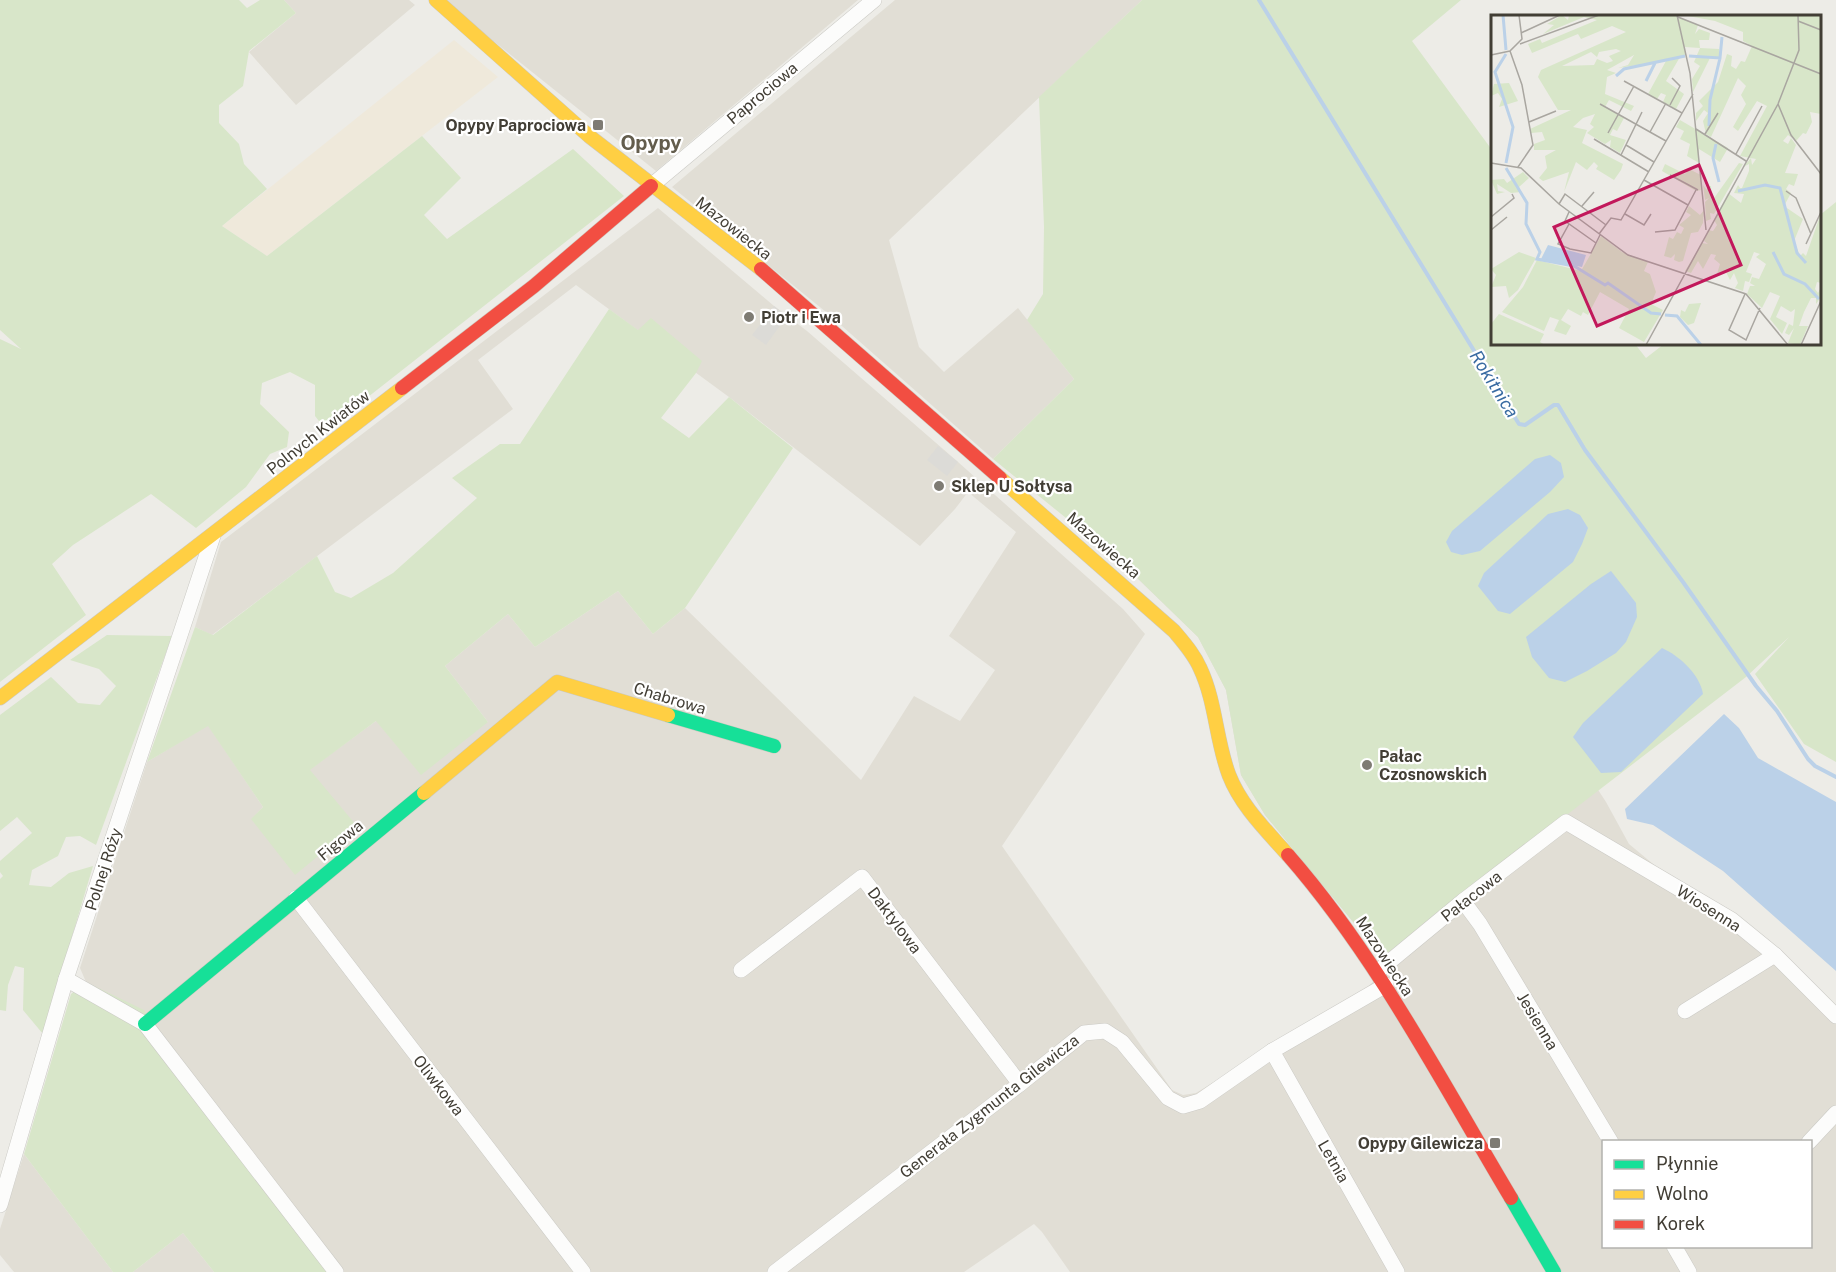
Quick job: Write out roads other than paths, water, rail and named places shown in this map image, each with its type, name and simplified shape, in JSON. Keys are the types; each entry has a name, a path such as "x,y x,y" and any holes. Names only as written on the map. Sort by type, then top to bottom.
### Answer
{"street":[{"name":"Mazowiecka","path":"436,0 567,118 651,186 733,246 803,305 1174,631 1201,670 1213,708 1228,773 1240,799 1324,898 1386,985 1554,1272"},
{"name":"Paprociowa","path":"651,186 874,0"},
{"name":"Polnych Kwiatów","path":"0,698 213,536 534,286 651,186"},
{"name":"Polnej Róży","path":"0,1205 66,980 213,536"},
{"name":"Chabrowa","path":"557,682 774,746"},
{"name":"Figowa","path":"145,1024 557,682"},
{"name":"Pałacowa","path":"1377,972 1566,822"},
{"name":"Wiosenna","path":"1566,822 1732,920 1775,955 1836,1016"},
{"name":"Daktylowa","path":"741,970 862,877 1020,1084"},
{"name":"Oliwkowa","path":"296,898 583,1272"},
{"name":"Jesienna","path":"1464,901 1610,1140"},
{"path":"1685,1011 1775,955"},
{"path":"66,980 145,1024 336,1272"},
{"name":"Generała Zygmunta Gilewicza","path":"774,1272 1020,1084 1084,1032 1105,1031 1122,1042 1168,1098 1183,1106 1200,1101 1272,1051 1386,985"},
{"name":"Letnia","path":"1272,1051 1397,1272"},
{"path":"1811,1140 1836,1113"},
{"path":"1675,1248 1689,1272"}],"water":[{"path":"1550,455 1561,463 1564,477 1550,492 1480,551 1462,555 1451,552 1446,542 1452,531 1535,459"},
{"path":"1568,509 1580,515 1588,528 1573,562 1510,614 1498,611 1478,586 1484,573 1548,514"},
{"path":"1611,571 1636,603 1637,617 1626,642 1616,653 1565,682 1549,678 1532,657 1526,637 1591,584"},
{"path":"1662,648 1676,656 1688,667 1698,680 1703,694 1621,772 1601,773 1573,737 1583,723"},
{"path":"1724,714 1739,728 1758,758 1836,802 1836,971 1723,871 1653,825 1627,819 1625,809"}],"waterway":[{"name":"Rokitnica","path":"1259,0 1519,424 1525,425 1554,405 1558,405 1585,450 1683,582 1756,686 1777,711 1808,759 1815,766 1836,777"}],"place":[{"name":"Opypy Paprociowa","path":"598,125"},
{"name":"Piotr i Ewa","path":"749,317"},
{"name":"Sklep U Sołtysa","path":"939,486"},
{"name":"Pałac Czosnowskich","path":"1367,765"},
{"name":"Opypy Gilewicza","path":"1495,1143"}],"district":[{"name":"Opypy","path":"651,143"}]}
